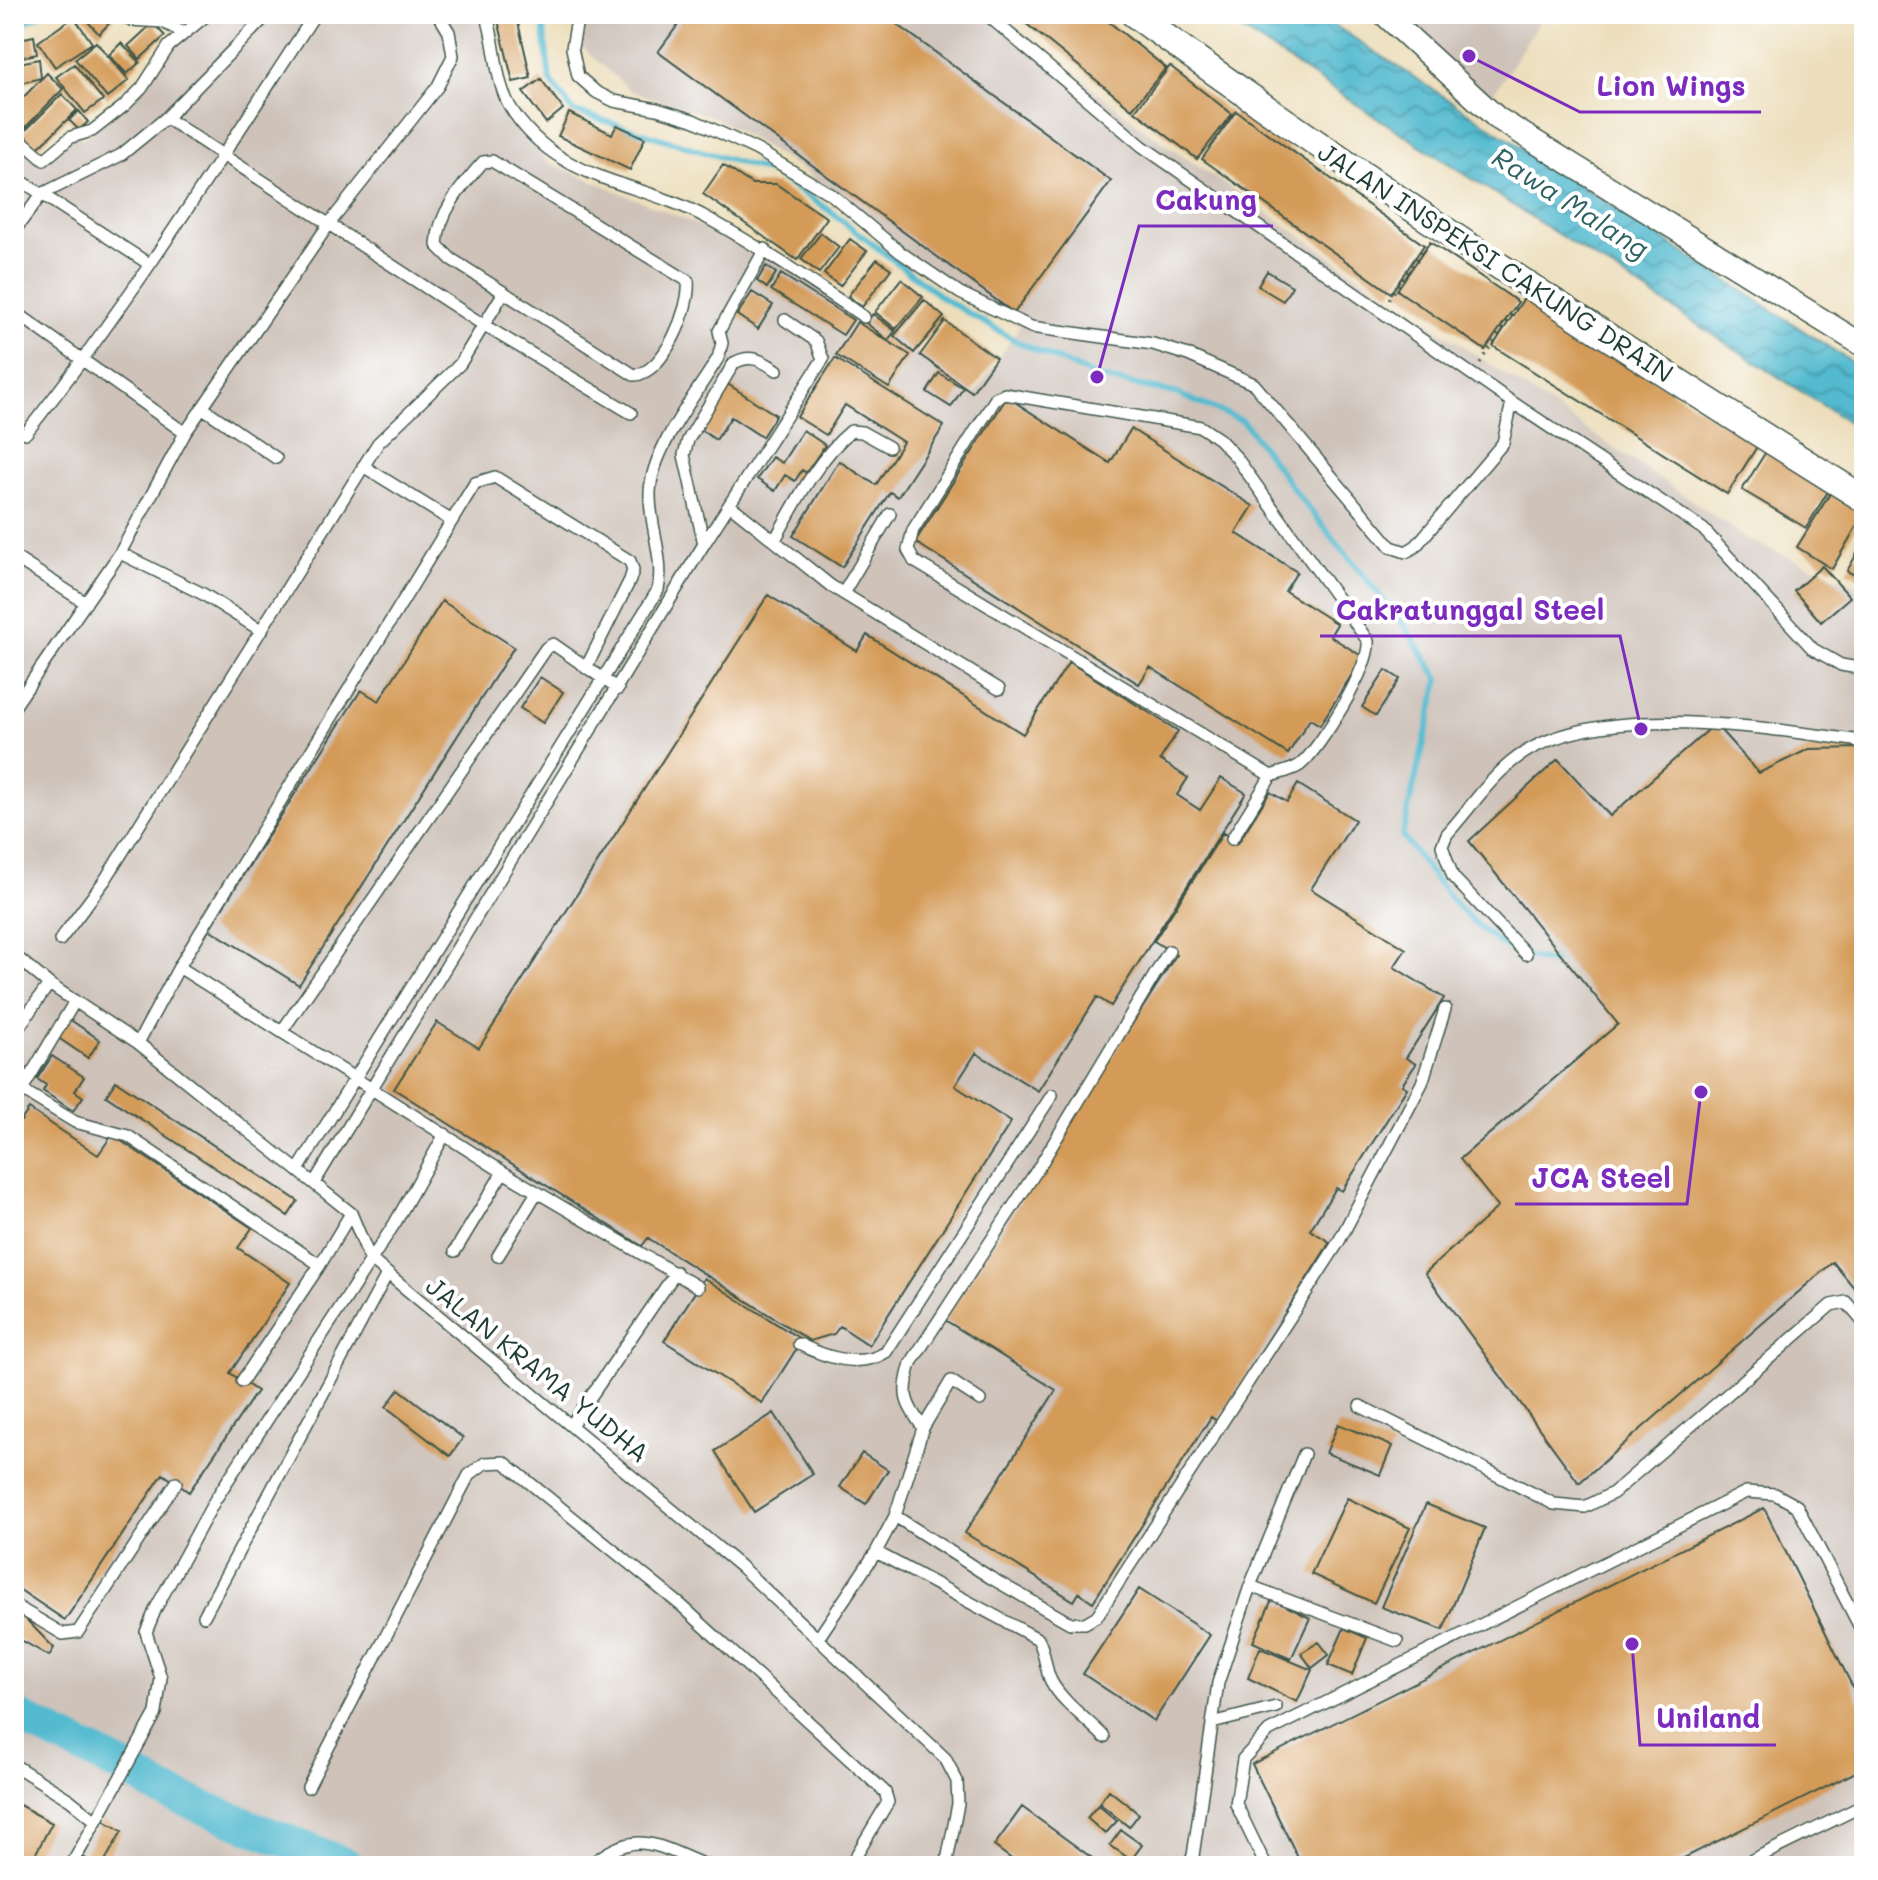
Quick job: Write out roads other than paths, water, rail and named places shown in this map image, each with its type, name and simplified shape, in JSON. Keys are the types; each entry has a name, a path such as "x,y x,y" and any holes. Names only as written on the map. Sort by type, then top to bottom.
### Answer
{"street":[{"name":"JALAN INSPEKSI CAKUNG DRAIN","path":"1134,14 1261,107 1439,226 1864,499"},
{"path":"1384,14 1497,118 1864,346"}],"lane":[{"path":"120,14 130,20 163,22 184,33"},
{"path":"14,134 42,160 47,159 71,137 92,131 124,106 142,88 165,51 208,14"},
{"path":"14,231 42,194 121,155 166,118 268,14"},
{"path":"26,433 82,363 225,154 315,14"},
{"path":"14,707 120,553 185,433 329,224 447,70 453,56 449,32 438,14"},
{"path":"486,14 501,92 520,122 556,157 570,166 699,213 765,249 864,317"},
{"path":"578,14 572,48 578,76 596,92 614,101 693,120 757,150 832,195 900,252 960,293 1022,325 1153,344 1188,355 1254,384 1391,547 1399,551 1406,552 1416,546 1503,443 1512,402"},
{"path":"986,14 1142,146 1512,402 1703,529 1813,649 1841,665 1864,669"},
{"path":"166,118 485,326 631,413"},
{"path":"483,162 503,164 680,274 688,281 689,296 663,357 643,374 634,375 504,292 451,259 437,245 438,227 445,213 483,162"},
{"path":"14,176 149,264"},
{"path":"298,1170 658,590 661,576 650,491 655,462 718,358 722,343 719,331 765,249"},
{"path":"60,940 105,880 378,443 460,364 504,292"},
{"path":"14,311 82,363 185,433"},
{"path":"314,1183 704,544 823,359 816,341 785,320"},
{"path":"704,544 686,466 688,440 734,363 744,357 757,358 777,370"},
{"path":"1232,839 1271,776 1300,765 1352,690 1370,653 1368,641 1256,482 1219,439 1201,427 1005,394 996,398 913,530 908,550 914,561 1271,776"},
{"path":"203,408 276,458"},
{"path":"775,540 795,504 841,440 851,431 862,432 889,447"},
{"path":"363,466 452,521"},
{"path":"138,1043 179,967 475,483 495,477 630,561 633,570 630,580 586,668"},
{"path":"731,506 844,592 999,689"},
{"path":"844,592 890,514"},
{"path":"120,553 203,594 262,631"},
{"path":"14,557 86,603"},
{"path":"282,1031 546,648 553,644 618,689"},
{"path":"1526,954 1453,877 1442,846 1447,834 1516,758 1562,734 1716,722 1854,740 1864,746"},
{"path":"923,1428 906,1403 904,1389 911,1363 1041,1164 1169,951"},
{"name":"JALAN KRAMA YUDHA","path":"14,955 49,984 138,1043 351,1213 370,1259 572,1424 819,1637 945,1758 957,1781 958,1804 946,1866"},
{"path":"179,967 503,1172 698,1287"},
{"path":"16,1028 49,984"},
{"path":"14,1103 75,1001"},
{"path":"895,1516 991,1578 1070,1623 1085,1623 1097,1616 1338,1243 1422,1083 1445,1009"},
{"path":"22,1090 75,1122 128,1136 320,1265"},
{"path":"799,1344 859,1361 875,1359 886,1352 1052,1095"},
{"path":"71,1866 156,1713 161,1678 146,1632 156,1608 215,1500 370,1259 445,1134"},
{"path":"455,1251 503,1172"},
{"path":"498,1256 537,1192"},
{"path":"242,1381 351,1213"},
{"path":"572,1424 676,1272"},
{"path":"204,1616 387,1274"},
{"path":"1360,1406 1554,1504 1585,1507 1613,1493 1831,1305 1846,1302 1864,1323"},
{"path":"819,1637 876,1552 895,1516 923,1428 951,1381 980,1400"},
{"path":"1188,1866 1193,1856 1218,1683 1250,1586 1304,1454"},
{"path":"308,1787 469,1475 485,1463 504,1462 682,1606 885,1792 888,1802 850,1866"},
{"path":"14,1605 63,1634 78,1632 176,1483"},
{"path":"1266,1866 1236,1804 1243,1759 1269,1731 1746,1492 1775,1494 1797,1506 1864,1635"},
{"path":"876,1552 1038,1639 1047,1654 1046,1671 1053,1685 1104,1737"},
{"path":"1250,1586 1397,1641"},
{"path":"1212,1723 1276,1707"},
{"path":"14,1765 97,1819"},
{"path":"1740,1866 1864,1805"},
{"path":"589,1866 611,1848 641,1841 708,1866"}],"water":[{"name":"Rawa Malang","path":"1217,14 1317,14 1864,370 1864,432"}],"waterway":[{"path":"14,25 18,26 40,14"},
{"path":"542,14 550,80 573,111 772,173 827,209 944,299 1018,342 1097,377 1175,393 1243,421 1297,494 1404,625 1439,679 1402,836 1449,897 1486,933 1529,957 1554,962"},
{"path":"14,1714 125,1769 160,1790 349,1866"}],"place":[{"name":"Lion Wings","path":"1469,56"},
{"name":"Cakung","path":"1097,377"},
{"name":"Cakratunggal Steel","path":"1641,729"},
{"name":"JCA Steel","path":"1701,1092"},
{"name":"Uniland","path":"1632,1644"}]}
